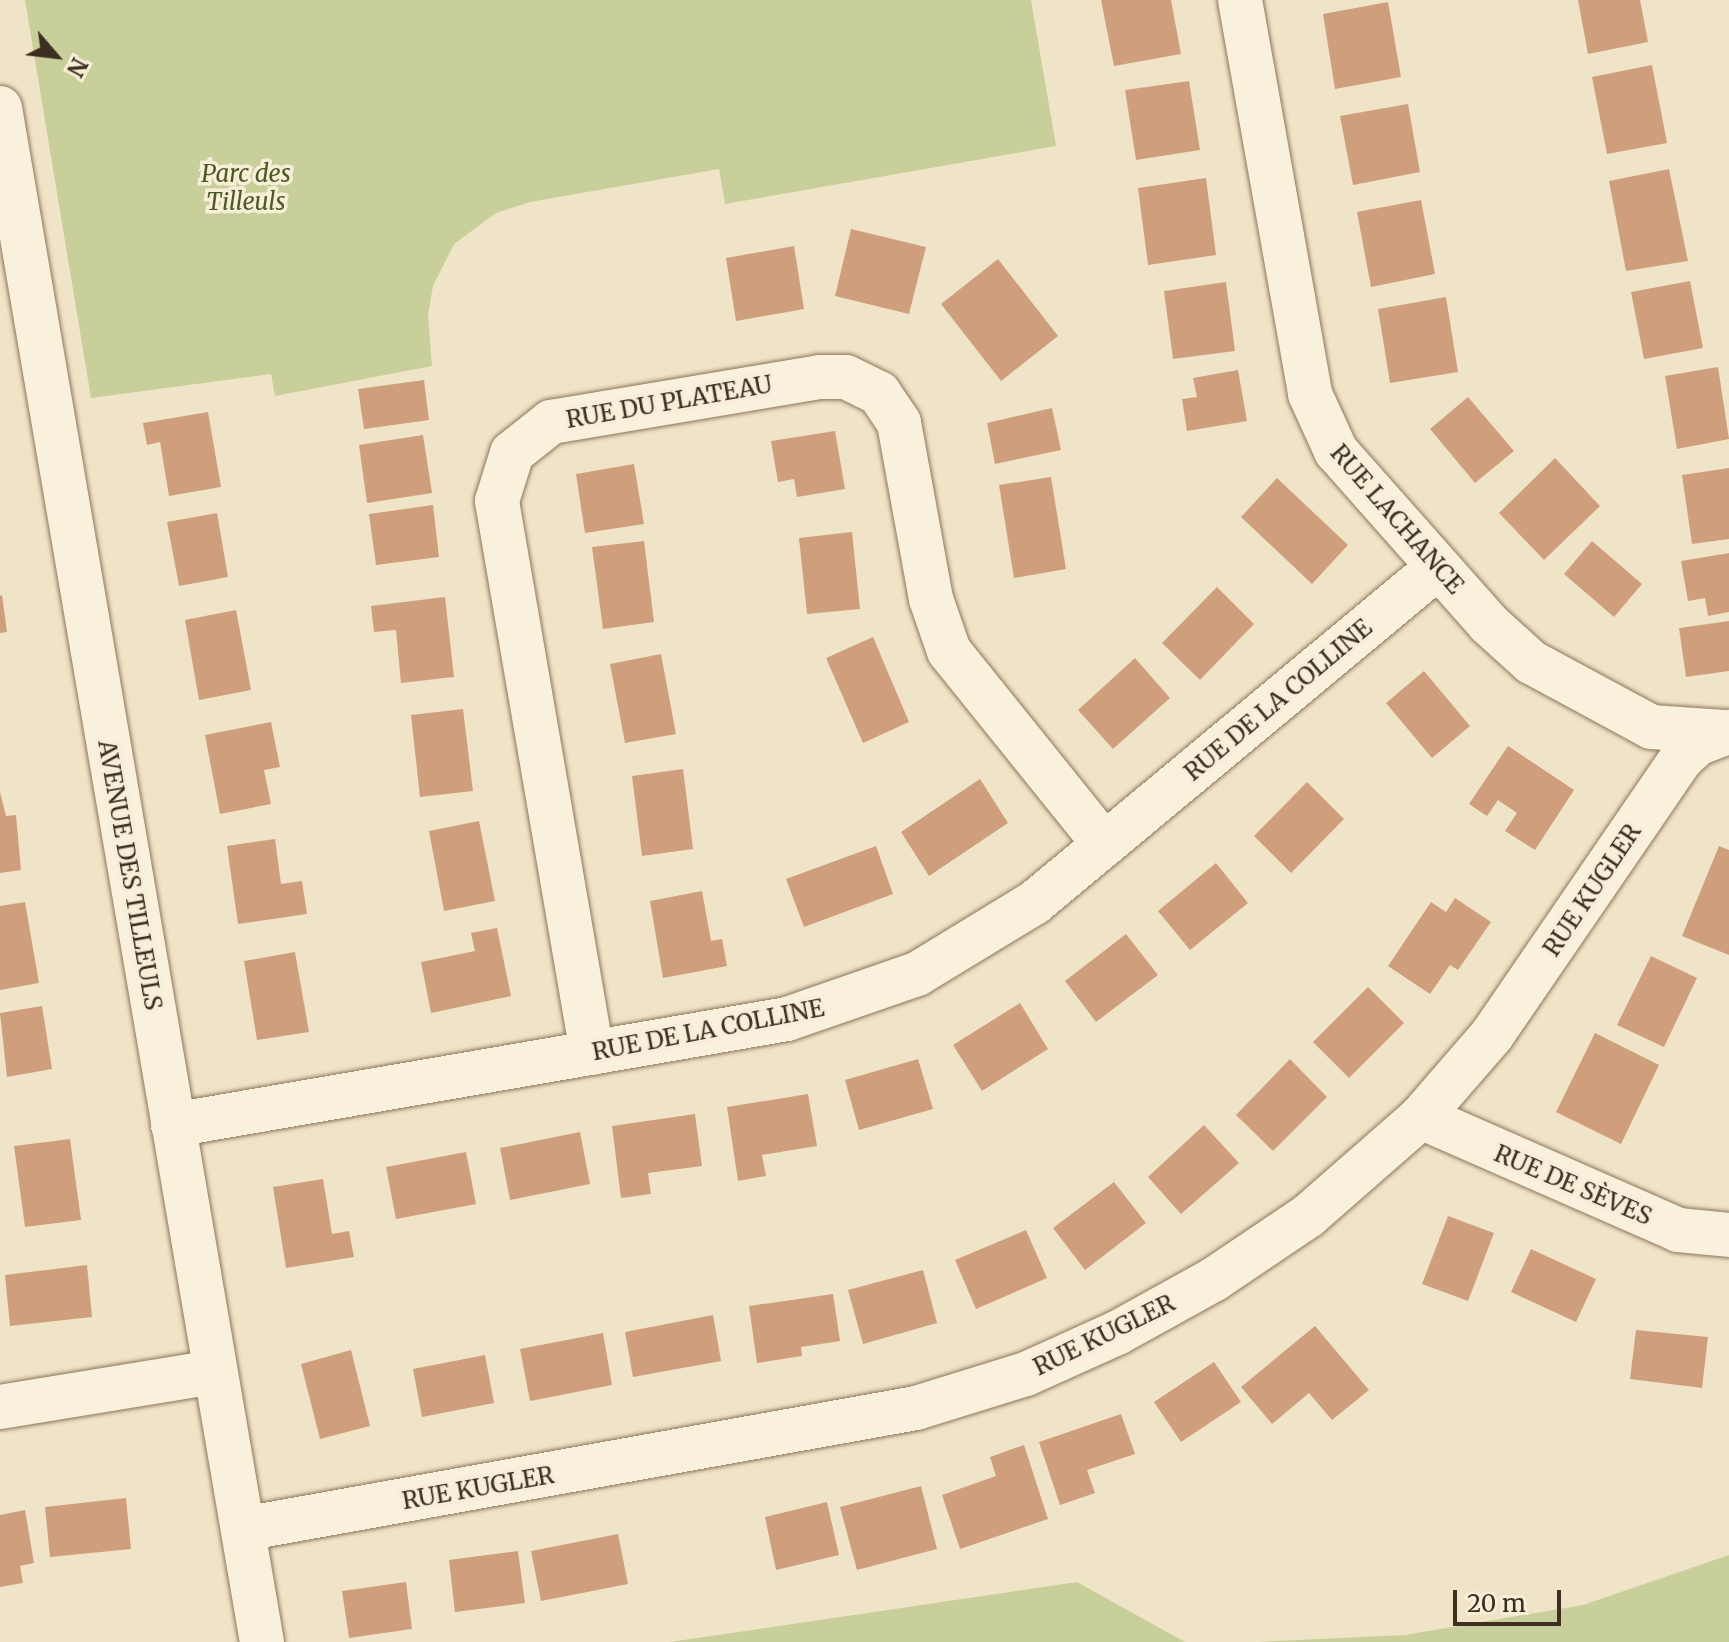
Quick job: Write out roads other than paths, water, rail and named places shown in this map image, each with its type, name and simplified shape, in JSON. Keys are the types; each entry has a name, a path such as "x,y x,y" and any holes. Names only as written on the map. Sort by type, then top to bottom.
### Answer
{"street":[{"name":"RUE LACHANCE","path":"1240,0 1313,408 1336,451 1437,568 1531,662 1575,690 1651,727 1729,732"},
{"name":"AVENUE DES TILLEULS","path":"0,108 262,1642"},
{"name":"RUE DU PLATEAU","path":"592,1053 497,501 512,453 551,422 819,377 846,377 879,393 899,423 931,599 949,651 1104,844"},
{"name":"RUE DE LA COLLINE","path":"173,1125 787,1019 885,988 1007,923 1437,568"},
{"name":"RUE KUGLER","path":"243,1529 808,1431 916,1408 1026,1374 1213,1280 1308,1216 1421,1117 1492,1035 1680,760 1697,744 1729,732"},
{"name":"RUE DE SÈVES","path":"1421,1117 1678,1230 1729,1235"},
{"path":"0,1407 214,1372"}],"park label":[{"name":"Parc des Tilleuls","path":"246,188"}]}
